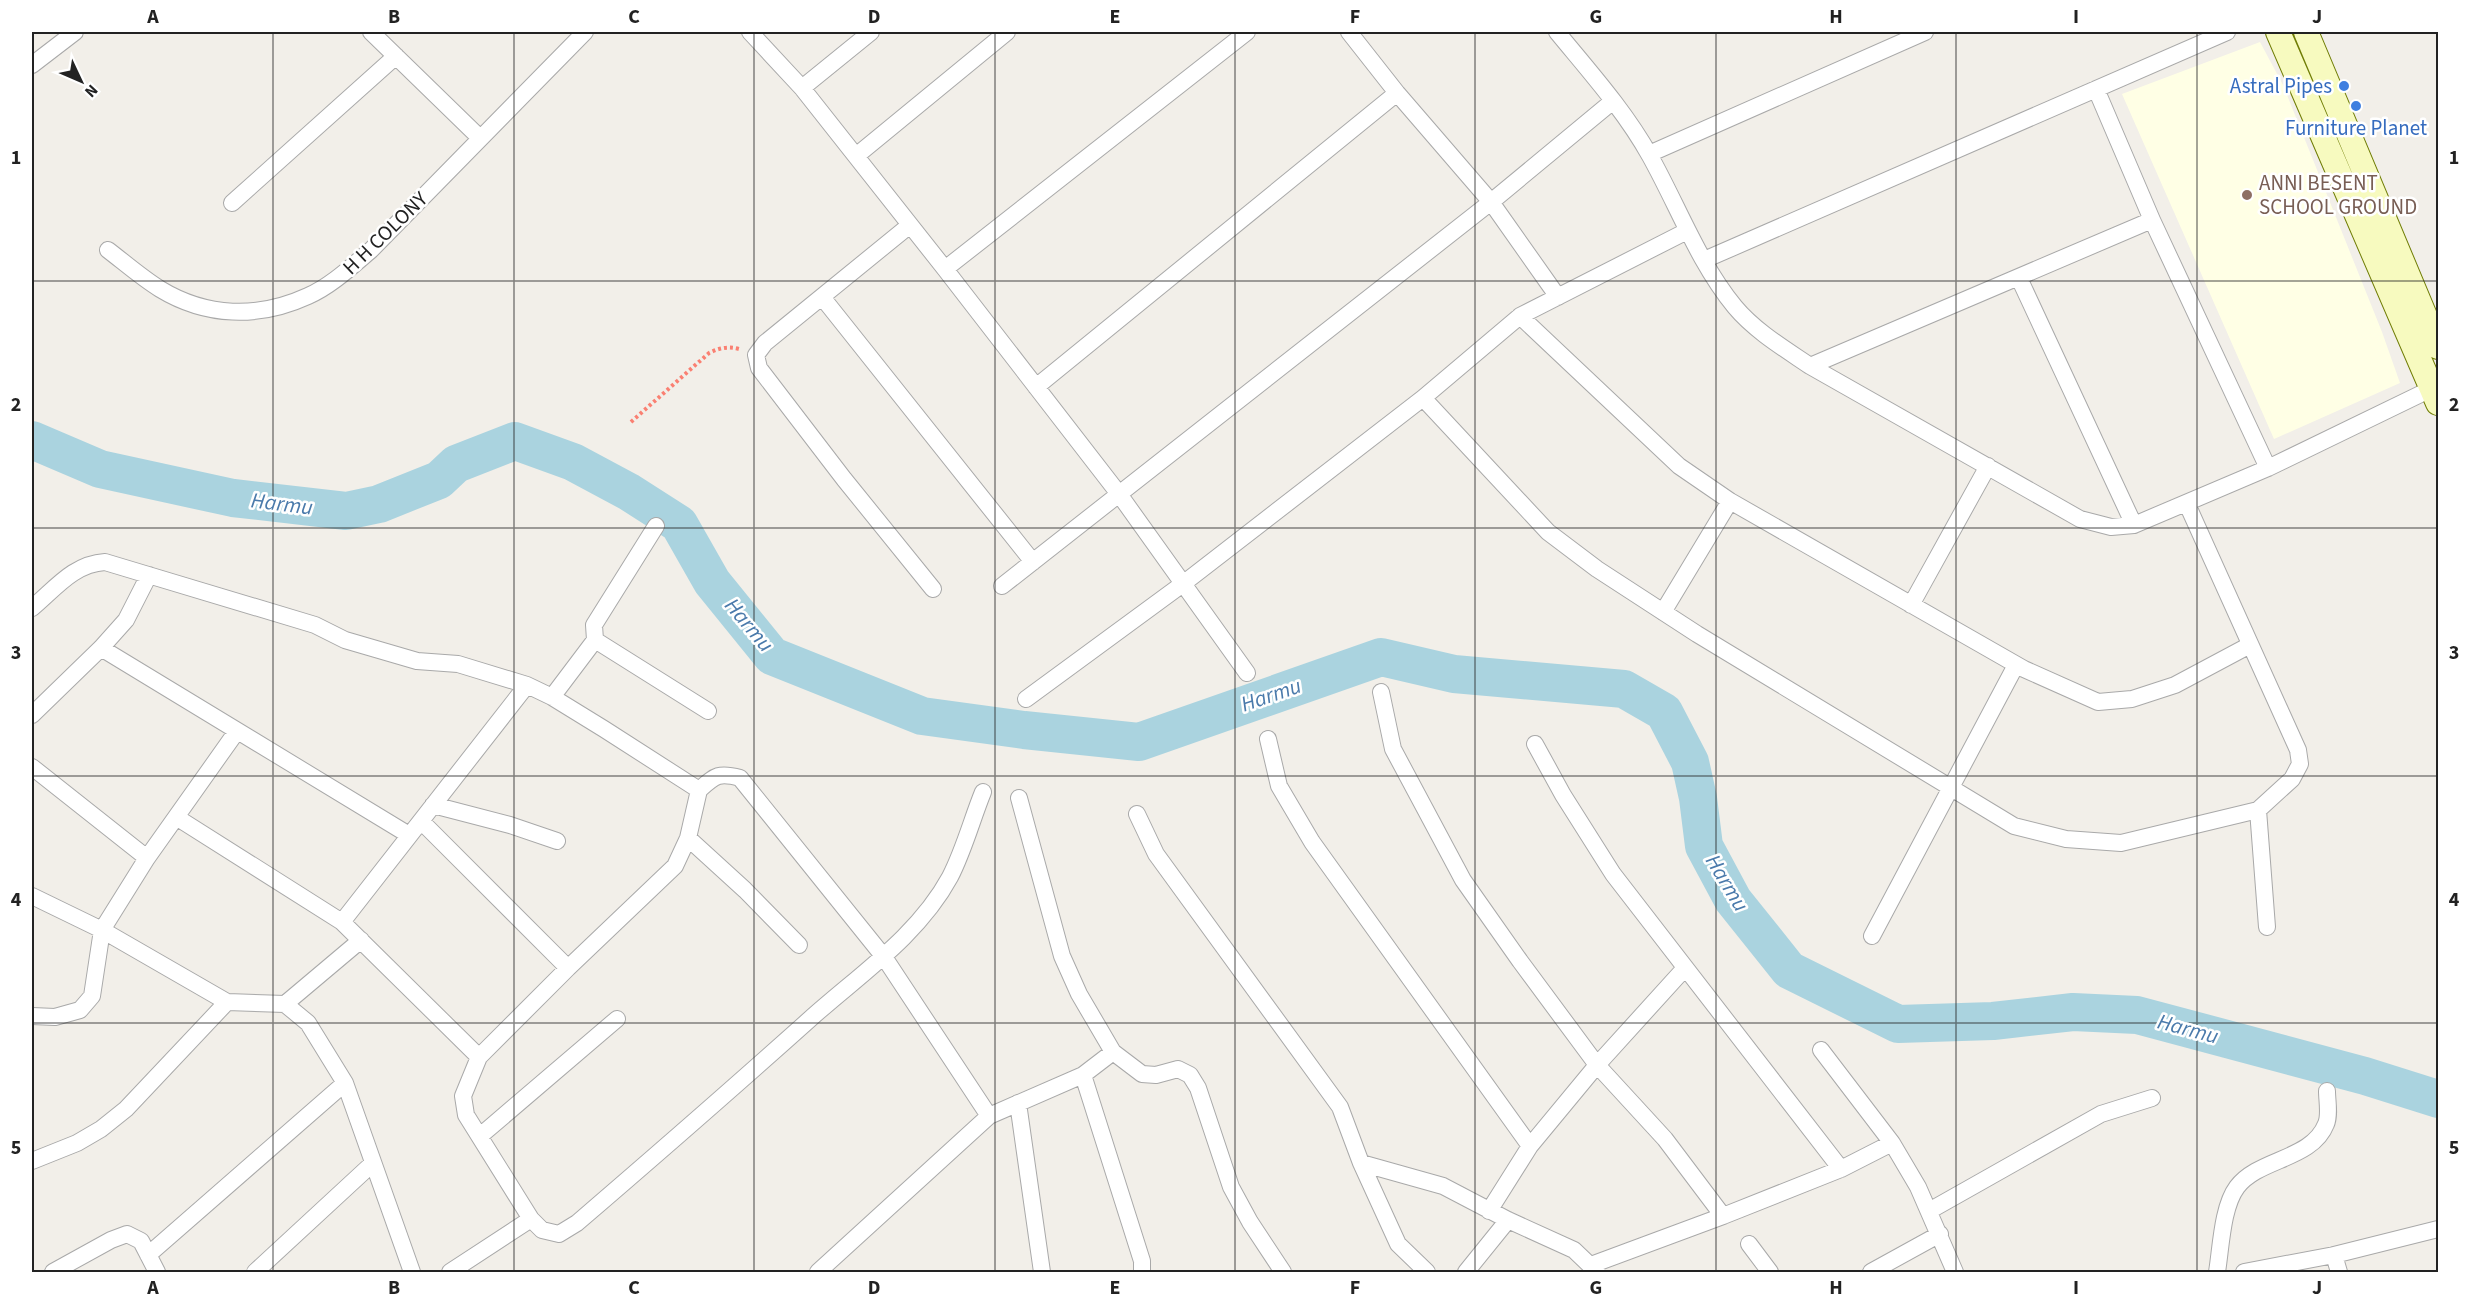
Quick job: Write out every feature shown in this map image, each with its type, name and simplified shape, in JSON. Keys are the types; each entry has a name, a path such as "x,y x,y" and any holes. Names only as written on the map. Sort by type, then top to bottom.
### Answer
{"main road":[{"path":"2278,32 2436,396"},
{"path":"2306,32 2439,347"}],"street":[{"path":"32,65 75,32"},
{"path":"371,32 480,138"},
{"name":"H H COLONY","path":"108,250 160,289 194,305 225,313 267,309 309,296 340,276 371,250 583,32"},
{"path":"802,88 870,32"},
{"path":"856,156 1008,32"},
{"path":"945,269 1246,32"},
{"path":"1349,32 1397,93 1491,202 1558,297"},
{"path":"1557,32 1613,101 1649,154 1687,231 1736,308 1773,340 1810,366 2080,519 2111,527 2134,525 2436,396"},
{"path":"1649,154 1925,32"},
{"path":"1704,260 2227,32"},
{"path":"756,37 802,88 1119,494 1247,673"},
{"path":"232,202 396,56"},
{"path":"2096,89 2152,220 2268,468"},
{"path":"1036,387 1397,93"},
{"path":"1002,586 1491,202 1613,101"},
{"path":"1810,366 2152,220"},
{"path":"910,225 765,343 756,355 759,368 843,479 933,589"},
{"path":"1026,699 1184,583 1423,398 1520,316 1687,231"},
{"path":"2019,278 2134,525"},
{"path":"822,297 1033,562"},
{"path":"1520,316 1679,466 1730,501 2016,665 2098,702 2133,699 2175,685 2250,645"},
{"path":"1423,398 1548,532 1597,569 1663,612 2014,826 2066,839 2121,843 2258,810 2292,779 2300,764 2298,750 2187,504"},
{"path":"1911,605 1988,466"},
{"path":"1663,612 1730,501"},
{"path":"552,697 595,640 594,625 656,526"},
{"path":"32,608 76,570 90,563 105,562 315,625 345,640 386,652 417,661 458,664 527,685 552,697 699,790"},
{"path":"32,715 101,648 126,620 149,575"},
{"path":"595,640 708,711"},
{"path":"101,648 409,835"},
{"path":"1872,936 2016,665"},
{"path":"342,922 527,685"},
{"path":"1381,692 1393,749 1463,880 1520,962 1597,1065 1665,1139 1723,1216"},
{"path":"32,1016 55,1017 80,1010 92,996 102,930 147,858 237,731"},
{"path":"1268,739 1279,786 1312,842 1530,1146"},
{"path":"1535,744 1563,795 1613,874 1841,1169"},
{"path":"32,767 147,858"},
{"path":"983,792 950,877 919,920 884,957 811,1017 735,1087 577,1223 559,1234 542,1230 531,1219 466,1115 463,1096 479,1057 675,866 688,838 699,790 714,776 726,774 740,778 884,957 989,1116"},
{"path":"1019,798 1062,956 1079,994 1113,1052 1142,1074 1156,1075 1178,1069 1190,1075 1198,1088 1231,1187 1250,1222 1283,1272"},
{"path":"433,805 510,825 557,841"},
{"path":"2258,810 2267,927"},
{"path":"1137,814 1156,854 1340,1107 1361,1163 1398,1244 1427,1272"},
{"path":"176,817 342,922 479,1057"},
{"path":"421,821 568,968"},
{"path":"688,838 745,890 799,945"},
{"path":"32,896 102,930 227,1002 285,1004 308,1023 345,1083 412,1272"},
{"path":"285,1004 361,940"},
{"path":"1489,1210 1530,1146 1597,1065 1685,968"},
{"path":"32,1161 77,1143 101,1129 126,1109 227,1002"},
{"path":"480,1136 617,1019"},
{"path":"1821,1050 1892,1143 1929,1211 1955,1272"},
{"path":"819,1272 989,1116 1083,1075 1113,1052"},
{"path":"1083,1075 1142,1261 1142,1272"},
{"path":"148,1255 345,1083"},
{"path":"2217,1272 2228,1204 2237,1186 2255,1172 2316,1139 2327,1122 2327,1091"},
{"path":"1929,1211 2102,1114 2152,1098"},
{"path":"1018,1103 1042,1272"},
{"path":"1361,1163 1443,1186 1508,1220 1574,1250 1594,1269 1841,1169 1892,1143"},
{"path":"255,1272 373,1162"},
{"path":"450,1272 531,1219"},
{"path":"1466,1272 1508,1220"},
{"path":"2244,1272 2334,1255 2439,1229"},
{"path":"54,1272 111,1240 127,1234 141,1241 157,1272"},
{"path":"1871,1272 1940,1234"},
{"path":"1749,1244 1770,1272"},
{"path":"2334,1255 2339,1272"}],"path":[{"path":"632,422 709,353 732,347 756,355"}],"shaded area":[{"name":"ANNI BESENT SCHOOL GROUND","path":"2260,42 2283,85 2382,332 2400,383 2274,439 2122,94"}],"waterway":[{"name":"Harmu","path":"32,440 100,469 233,498 346,511 379,504 439,480 456,464 515,441 573,462 629,492 679,524 712,582 772,656 922,716 1139,742 1381,657 1454,674 1624,689 1664,712 1690,762 1698,798 1704,846 1733,900 1789,970 1898,1024 1993,1021 2073,1012 2137,1015 2365,1076 2438,1099"}],"place":[{"name":"Astral Pipes","path":"2344,86"},
{"name":"Furniture Planet","path":"2356,106"},
{"name":"ANNI BESENT SCHOOL GROUND","path":"2247,195"}]}
